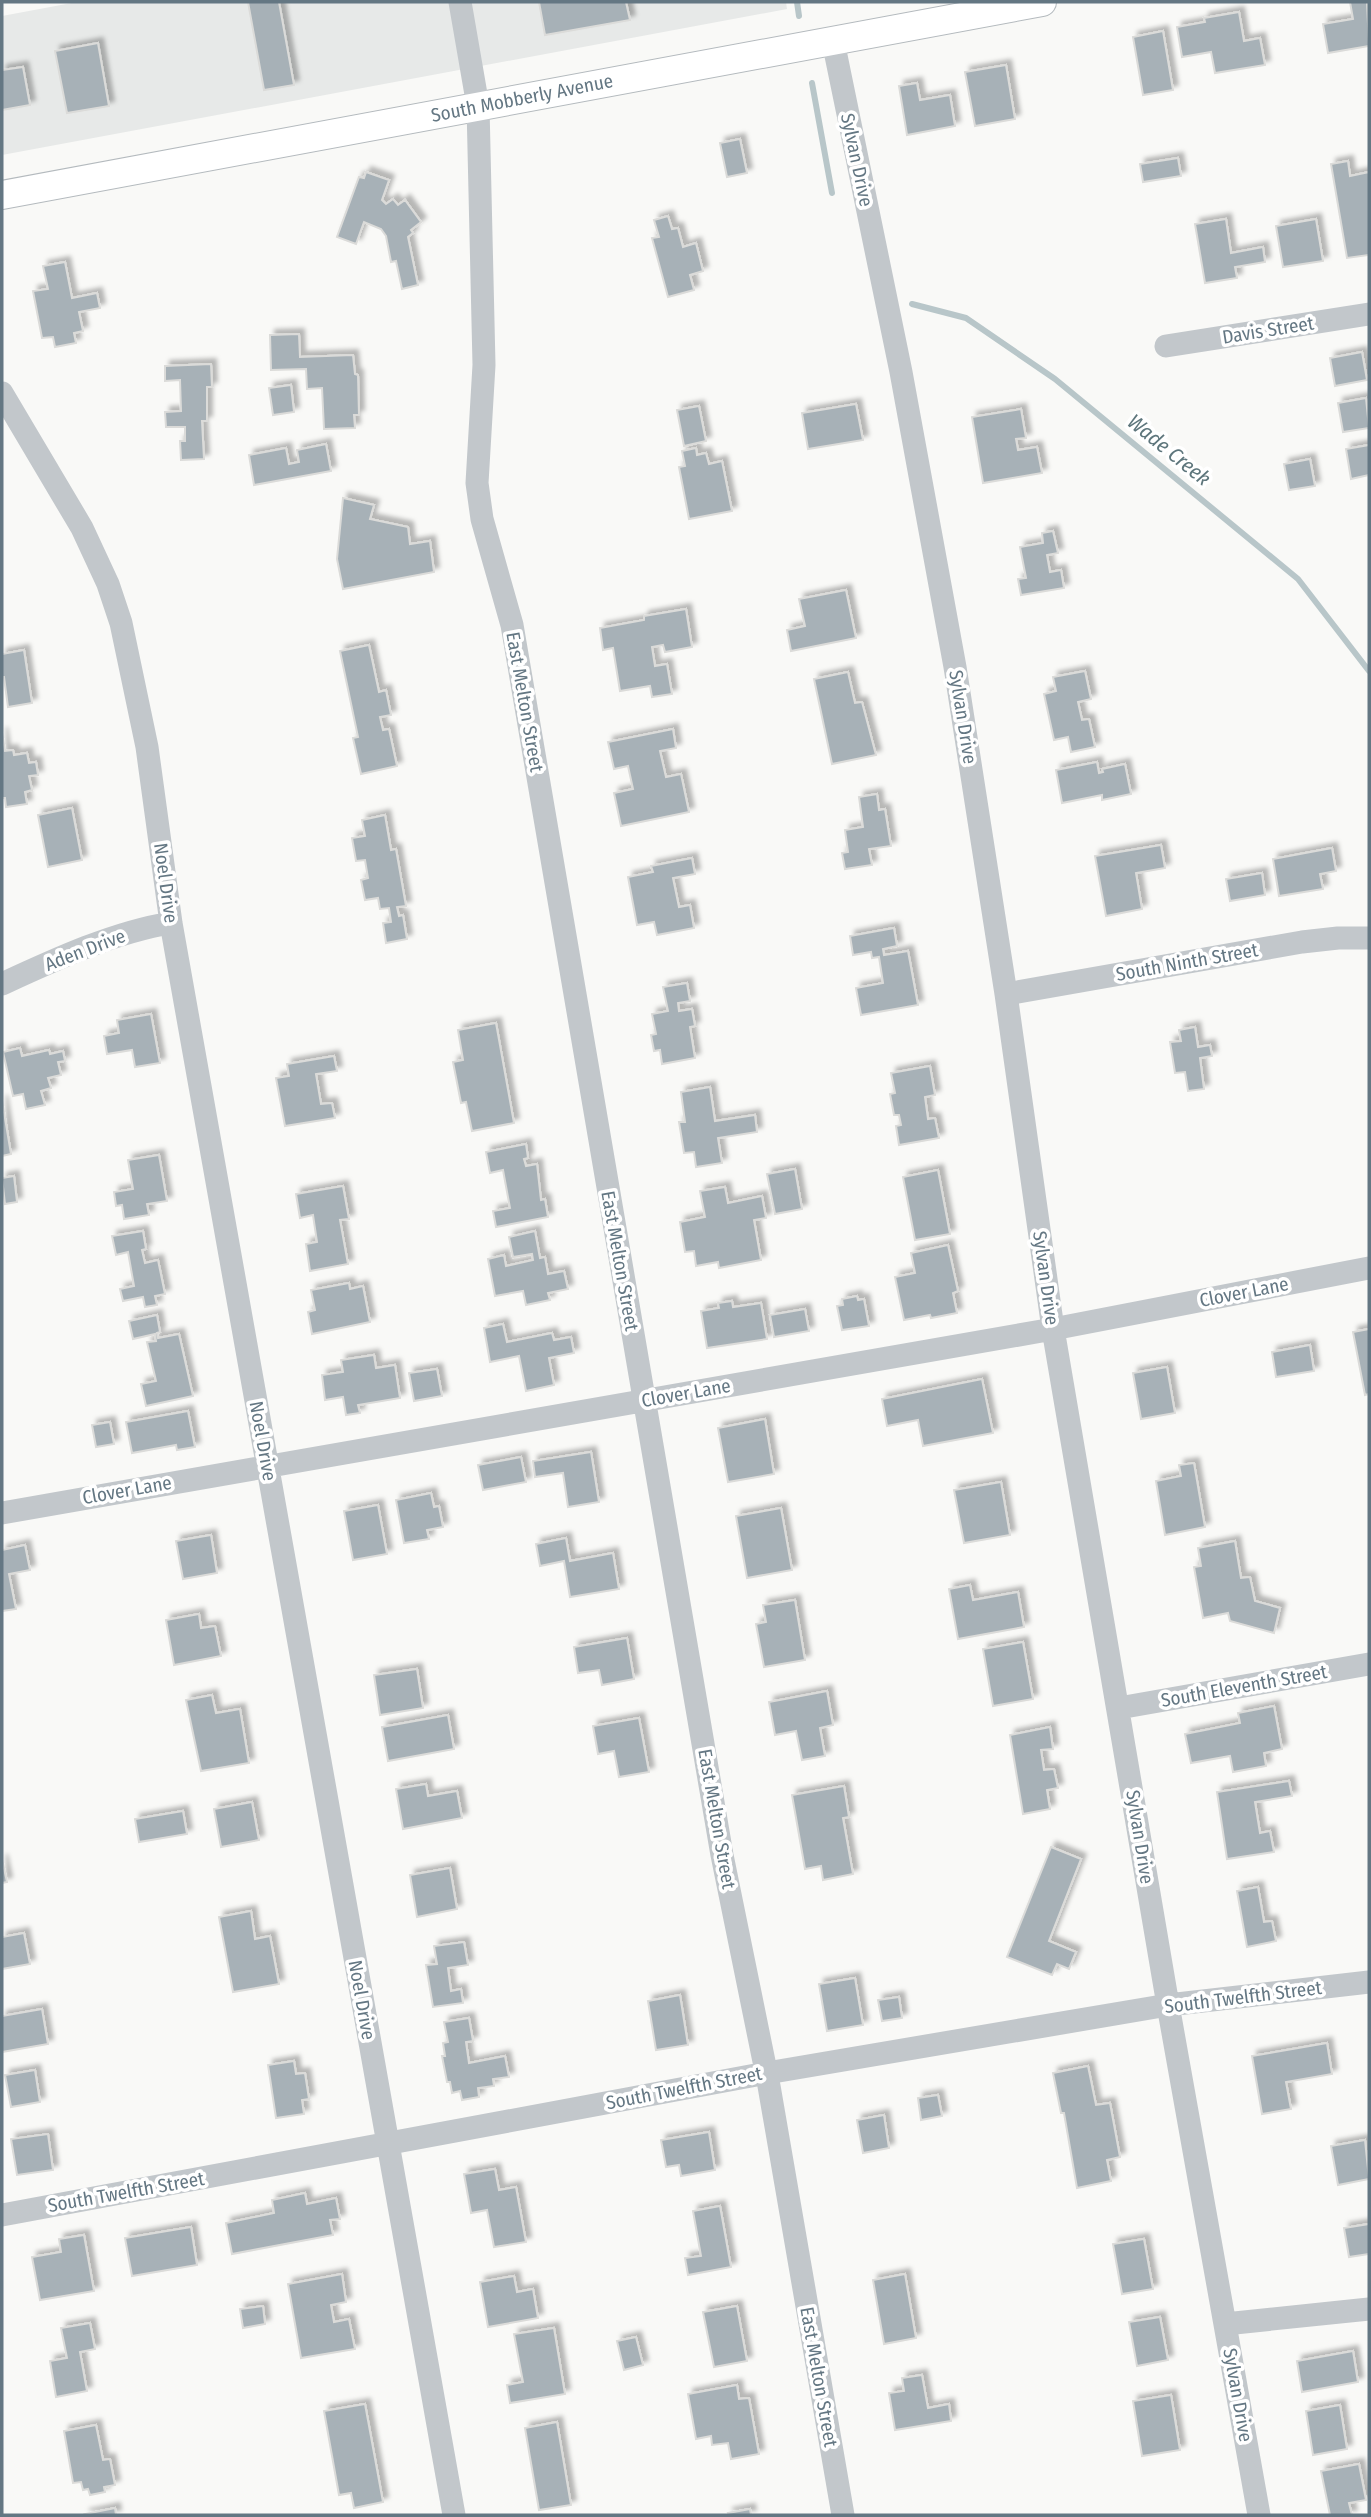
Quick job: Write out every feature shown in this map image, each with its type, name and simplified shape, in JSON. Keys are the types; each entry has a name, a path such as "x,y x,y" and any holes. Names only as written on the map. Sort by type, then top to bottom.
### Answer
{"main road":[{"name":"South Mobberly Avenue","path":"2,195 1042,2"}],"street":[{"name":"East Melton Street","path":"460,2 478,106 484,351 477,458 478,495 514,638 722,1855 767,2073 842,2515"},
{"name":"Sylvan Drive","path":"832,41 901,372 947,619 1006,994 1053,1329 1168,2005 1259,2515"},
{"name":"Davis Street","path":"1166,346 1369,314"},
{"name":"Noel Drive","path":"2,393 82,528 108,584 121,623 148,758 172,923 454,2515"},
{"name":"Aden Drive","path":"2,984 49,962 138,930 172,923"},
{"name":"South Ninth Street","path":"1006,994 1302,942 1338,937 1369,938"},
{"name":"Clover Lane","path":"2,1513 1053,1329 1369,1268"},
{"name":"South Eleventh Street","path":"1119,1708 1369,1664"},
{"name":"South Twelfth Street","path":"2,2215 767,2073 1168,2005 1369,1982"},
{"path":"1225,2324 1369,2309"}],"shaded area":[{"path":"77,2 786,2 787,9 2,155 2,16"}],"building":[{"path":"248,2 279,2 294,85 264,90"},
{"path":"539,2 626,2 630,20 545,35"},
{"path":"1350,2 1367,2 1369,46 1328,53 1323,24 1353,19"},
{"path":"1239,12 1244,41 1260,38 1265,65 1215,73 1211,52 1182,57 1177,27 1205,22 1204,18"},
{"path":"1163,31 1173,90 1143,95 1133,37"},
{"path":"98,43 109,106 67,113 55,51"},
{"path":"1006,65 1015,119 975,126 965,72"},
{"path":"23,67 30,105 2,110 2,70"},
{"path":"917,83 920,100 950,95 955,126 907,135 899,86"},
{"path":"740,139 747,173 727,177 720,143"},
{"path":"1178,158 1181,176 1143,182 1140,164"},
{"path":"1348,161 1350,176 1369,172 1369,255 1347,258 1331,164"},
{"path":"366,172 389,180 382,200 386,204 393,199 398,205 405,200 421,222 411,230 413,233 408,237 418,285 402,289 396,261 391,262 386,236 381,229 364,222 356,244 337,237 359,177 364,178"},
{"path":"668,216 672,229 678,228 683,247 696,243 703,271 690,275 694,290 668,297 652,238 659,237 654,220"},
{"path":"1226,219 1231,253 1263,247 1265,262 1235,267 1237,278 1205,283 1195,224"},
{"path":"1316,219 1323,261 1283,267 1276,226"},
{"path":"65,262 72,298 97,293 100,308 79,312 83,331 74,333 76,343 55,347 53,337 42,338 33,291 48,289 43,266"},
{"path":"299,334 300,357 353,355 355,374 358,375 359,415 354,415 355,428 324,429 322,388 307,389 306,369 271,370 270,335"},
{"path":"1362,352 1367,380 1335,386 1330,358"},
{"path":"211,364 212,387 207,387 207,421 202,421 204,459 181,460 180,441 185,441 185,427 166,427 165,412 181,411 180,380 165,381 165,366"},
{"path":"291,385 294,412 273,415 269,388"},
{"path":"1366,398 1369,428 1343,432 1338,403"},
{"path":"856,404 863,440 808,449 802,413"},
{"path":"699,406 706,441 684,446 677,410"},
{"path":"1021,409 1026,438 1016,439 1018,450 1037,447 1042,473 983,483 972,417"},
{"path":"326,444 331,471 254,485 249,455 286,448 289,464 299,462 297,450"},
{"path":"1369,445 1369,475 1351,479 1346,449"},
{"path":"696,448 697,455 706,453 709,464 722,461 732,511 689,519 679,467 685,466 682,451"},
{"path":"1310,459 1315,486 1289,490 1284,464"},
{"path":"343,498 374,505 370,519 408,527 410,544 430,541 434,572 343,589 337,559"},
{"path":"1053,531 1058,553 1047,555 1050,572 1061,570 1064,588 1021,595 1018,579 1026,578 1020,547 1043,543 1042,533"},
{"path":"846,590 856,638 791,651 787,630 805,626 799,599"},
{"path":"686,609 692,647 665,652 663,645 652,647 655,666 667,664 672,694 652,697 650,686 620,691 613,648 603,650 600,628 644,620 644,616"},
{"path":"369,645 379,692 386,690 391,715 380,717 383,730 389,729 397,766 361,774 353,738 358,737 340,651"},
{"path":"24,650 32,703 8,707 2,677 2,654"},
{"path":"1085,671 1091,699 1078,702 1082,720 1089,719 1095,747 1071,752 1068,737 1054,740 1044,694 1056,691 1053,677"},
{"path":"848,672 855,703 862,702 876,755 832,764 814,679"},
{"path":"673,729 676,748 660,751 666,777 681,774 689,812 621,826 614,793 633,789 628,766 614,769 608,742"},
{"path":"2,732 5,751 13,750 14,755 27,753 29,763 36,762 38,775 29,776 32,790 25,792 27,804 6,807 5,798 2,798"},
{"path":"1097,762 1099,773 1103,772 1102,769 1125,764 1131,794 1102,800 1102,795 1062,803 1056,770"},
{"path":"877,794 879,810 885,809 891,846 869,849 872,865 845,869 842,853 848,852 845,830 863,827 859,797"},
{"path":"72,808 82,860 48,867 38,815"},
{"path":"385,815 391,850 396,849 406,906 397,907 399,916 403,915 407,939 386,943 383,923 391,922 389,908 380,909 378,898 365,900 361,880 368,878 365,860 356,861 352,838 365,836 362,820"},
{"path":"1161,845 1165,868 1136,873 1142,909 1106,916 1095,856"},
{"path":"1332,848 1336,871 1320,874 1323,889 1279,896 1273,859"},
{"path":"692,858 695,874 673,878 679,907 690,905 694,928 657,935 654,922 637,925 628,877 653,872 651,866"},
{"path":"1262,873 1265,895 1230,901 1226,879"},
{"path":"894,928 897,946 883,949 884,955 908,951 918,1005 861,1015 856,988 883,983 879,957 872,958 871,952 853,955 850,936"},
{"path":"687,983 690,1001 678,1003 679,1011 692,1009 695,1026 690,1027 695,1058 662,1064 660,1050 654,1051 651,1035 656,1034 652,1014 668,1011 663,987"},
{"path":"151,1014 160,1063 135,1067 132,1050 107,1054 104,1036 119,1033 117,1020"},
{"path":"496,1023 514,1123 472,1131 466,1102 461,1103 453,1062 463,1060 458,1030"},
{"path":"1195,1027 1198,1047 1210,1045 1212,1056 1200,1058 1204,1089 1188,1091 1185,1072 1175,1073 1170,1042 1181,1041 1179,1030"},
{"path":"20,1048 22,1056 49,1050 50,1054 63,1051 65,1061 58,1062 61,1075 48,1078 51,1088 41,1091 45,1105 26,1109 23,1094 13,1096 3,1052"},
{"path":"334,1056 337,1071 316,1074 321,1104 332,1103 335,1118 285,1126 276,1078 289,1076 287,1064"},
{"path":"930,1066 935,1095 925,1097 928,1119 935,1118 939,1138 899,1145 896,1126 901,1125 899,1115 894,1115 890,1094 895,1093 891,1073"},
{"path":"710,1087 715,1121 755,1115 757,1132 718,1138 722,1163 696,1167 694,1152 684,1153 679,1122 685,1122 681,1092"},
{"path":"2,1100 11,1154 2,1156"},
{"path":"526,1144 526,1166 537,1164 541,1200 545,1199 548,1217 496,1227 493,1211 510,1208 503,1170 490,1173 486,1152"},
{"path":"159,1155 167,1201 147,1204 149,1215 124,1219 122,1205 116,1206 114,1192 133,1189 128,1160"},
{"path":"795,1169 802,1209 775,1214 767,1174"},
{"path":"938,1170 950,1234 915,1240 903,1177"},
{"path":"14,1176 17,1202 5,1204 2,1178"},
{"path":"343,1186 349,1219 340,1220 348,1264 310,1271 306,1244 317,1242 313,1215 300,1218 296,1194"},
{"path":"725,1187 728,1203 762,1196 766,1218 754,1220 761,1260 719,1268 718,1262 696,1266 694,1251 685,1252 680,1222 705,1217 700,1191"},
{"path":"143,1231 146,1249 142,1250 145,1263 158,1260 165,1294 155,1296 157,1305 145,1307 143,1297 123,1301 120,1289 134,1286 128,1252 116,1255 112,1236"},
{"path":"535,1231 540,1258 545,1257 548,1274 564,1271 568,1289 548,1293 550,1300 526,1305 523,1291 495,1296 488,1259 504,1255 506,1266 533,1260 532,1254 513,1257 509,1237"},
{"path":"948,1245 958,1291 953,1293 957,1313 904,1320 895,1277 915,1273 911,1253"},
{"path":"349,1283 350,1289 363,1286 370,1322 312,1334 308,1312 315,1310 311,1290"},
{"path":"857,1296 858,1300 864,1299 869,1326 842,1330 837,1306 843,1305 842,1299"},
{"path":"732,1301 733,1307 761,1303 767,1339 707,1348 701,1311 719,1308 718,1303"},
{"path":"805,1309 809,1331 774,1337 770,1315"},
{"path":"157,1315 160,1332 157,1333 158,1338 179,1334 193,1396 146,1406 141,1384 156,1381 147,1342 156,1341 155,1334 133,1339 129,1321"},
{"path":"503,1324 507,1342 552,1333 554,1340 571,1337 574,1353 549,1358 554,1385 526,1391 519,1356 490,1362 484,1328"},
{"path":"1369,1329 1369,1394 1365,1395 1353,1332"},
{"path":"1310,1345 1314,1371 1276,1377 1272,1352"},
{"path":"374,1355 376,1368 395,1365 400,1398 358,1405 360,1413 346,1415 343,1397 325,1400 322,1375 343,1372 341,1360"},
{"path":"1167,1367 1175,1413 1141,1419 1133,1373"},
{"path":"437,1369 442,1396 414,1401 409,1373"},
{"path":"982,1379 993,1433 923,1446 918,1420 887,1426 882,1399"},
{"path":"188,1411 195,1447 177,1450 176,1445 132,1453 126,1422"},
{"path":"765,1419 774,1474 728,1482 718,1428"},
{"path":"110,1422 114,1444 96,1447 92,1425"},
{"path":"591,1452 599,1502 568,1507 563,1473 535,1477 533,1461"},
{"path":"521,1457 526,1482 483,1490 478,1465"},
{"path":"1194,1463 1205,1527 1165,1535 1156,1481 1181,1476 1179,1465"},
{"path":"1001,1482 1010,1535 964,1543 954,1490"},
{"path":"431,1493 434,1507 439,1506 443,1527 427,1530 429,1539 404,1543 396,1500"},
{"path":"378,1505 387,1554 353,1560 344,1511"},
{"path":"781,1508 792,1570 747,1578 736,1516"},
{"path":"211,1535 217,1573 183,1579 176,1541"},
{"path":"566,1538 570,1561 613,1553 619,1589 570,1597 564,1561 540,1566 536,1544"},
{"path":"1235,1541 1241,1578 1250,1577 1255,1601 1280,1608 1274,1633 1230,1621 1228,1613 1203,1618 1194,1567 1201,1566 1198,1548"},
{"path":"25,1545 30,1570 9,1574 16,1609 2,1611 2,1550"},
{"path":"970,1585 973,1600 1018,1592 1024,1627 958,1639 949,1589"},
{"path":"795,1600 805,1660 764,1667 756,1624 766,1622 763,1605"},
{"path":"199,1614 201,1628 215,1626 221,1656 174,1665 166,1620"},
{"path":"627,1638 634,1679 602,1685 599,1670 578,1673 574,1647"},
{"path":"1023,1642 1033,1699 993,1706 983,1649"},
{"path":"417,1669 423,1708 380,1715 374,1675"},
{"path":"827,1691 833,1725 820,1728 825,1756 802,1760 796,1731 775,1735 769,1702"},
{"path":"212,1695 216,1713 240,1709 249,1763 201,1771 186,1700"},
{"path":"1274,1706 1282,1749 1264,1753 1266,1766 1233,1772 1230,1756 1191,1763 1185,1734 1240,1723 1238,1713"},
{"path":"448,1715 454,1749 388,1761 382,1727"},
{"path":"639,1718 649,1772 619,1777 614,1751 598,1754 593,1726"},
{"path":"1050,1727 1053,1749 1041,1750 1044,1770 1054,1769 1058,1788 1047,1790 1050,1809 1023,1814 1010,1735"},
{"path":"1289,1781 1292,1796 1255,1802 1260,1833 1270,1831 1274,1852 1227,1859 1217,1792"},
{"path":"426,1784 428,1796 457,1791 462,1818 403,1829 396,1789"},
{"path":"844,1786 849,1817 843,1818 853,1874 823,1880 821,1866 805,1869 792,1795"},
{"path":"252,1802 259,1840 221,1847 214,1809"},
{"path":"183,1811 187,1834 139,1842 135,1819"},
{"path":"1051,1847 1081,1859 1049,1941 1076,1952 1069,1969 1057,1964 1052,1975 1007,1957"},
{"path":"2,1859 7,1882 2,1883"},
{"path":"450,1868 457,1909 417,1917 410,1875"},
{"path":"1258,1887 1264,1922 1272,1921 1276,1941 1247,1947 1237,1891"},
{"path":"251,1911 255,1939 270,1936 279,1984 233,1992 219,1917"},
{"path":"24,1933 30,1964 2,1969 2,1937"},
{"path":"464,1942 468,1965 448,1968 451,1991 461,1989 463,2003 433,2007 426,1965 437,1964 434,1946"},
{"path":"855,1978 863,2025 827,2031 819,1984"},
{"path":"680,1995 688,2045 656,2050 648,2001"},
{"path":"899,1997 902,2018 882,2021 878,2000"},
{"path":"42,2009 48,2044 2,2052 2,2016"},
{"path":"469,2018 473,2041 466,2042 469,2063 505,2056 509,2077 493,2079 494,2086 478,2088 479,2097 462,2100 460,2091 452,2093 450,2082 447,2082 442,2056 445,2056 443,2043 448,2042 444,2022"},
{"path":"1327,2043 1332,2074 1286,2082 1291,2109 1262,2114 1252,2056"},
{"path":"294,2061 296,2074 305,2073 309,2099 302,2100 304,2114 276,2118 268,2065"},
{"path":"1088,2066 1096,2105 1110,2103 1120,2157 1107,2160 1111,2181 1077,2188 1064,2113 1061,2113 1053,2073"},
{"path":"35,2070 40,2102 11,2107 5,2075"},
{"path":"938,2095 942,2116 921,2120 918,2098"},
{"path":"884,2115 889,2148 863,2153 857,2120"},
{"path":"709,2132 715,2170 681,2176 679,2165 666,2167 661,2140"},
{"path":"48,2134 53,2170 17,2175 11,2139"},
{"path":"1365,2140 1369,2179 1338,2185 1331,2146"},
{"path":"495,2169 499,2190 516,2187 526,2242 494,2247 487,2210 471,2213 464,2174"},
{"path":"305,2193 307,2204 336,2198 340,2219 330,2220 333,2235 232,2254 226,2223 274,2213 272,2200"},
{"path":"720,2206 731,2267 688,2275 685,2258 701,2256 693,2211"},
{"path":"1369,2224 1369,2254 1349,2257 1344,2228"},
{"path":"191,2227 197,2265 132,2276 125,2238"},
{"path":"84,2235 94,2291 40,2300 32,2257 61,2252 59,2239"},
{"path":"1144,2239 1153,2289 1122,2294 1113,2244"},
{"path":"342,2274 346,2302 331,2305 334,2322 349,2319 355,2349 301,2358 288,2284"},
{"path":"905,2274 916,2338 884,2344 873,2280"},
{"path":"514,2276 517,2292 533,2289 538,2318 488,2327 480,2282"},
{"path":"263,2306 265,2324 243,2328 240,2309"},
{"path":"737,2306 747,2361 714,2367 703,2312"},
{"path":"1160,2317 1168,2360 1137,2366 1129,2322"},
{"path":"90,2323 95,2349 80,2352 87,2391 56,2397 50,2361 67,2358 61,2328"},
{"path":"554,2328 565,2394 510,2403 507,2385 523,2382 514,2334"},
{"path":"636,2337 643,2365 624,2370 617,2341"},
{"path":"1353,2351 1358,2382 1302,2392 1297,2361"},
{"path":"922,2375 928,2408 949,2404 951,2421 895,2430 889,2393 904,2391 902,2378"},
{"path":"737,2385 739,2399 749,2398 759,2454 731,2459 728,2443 712,2445 711,2436 696,2439 688,2394"},
{"path":"1171,2395 1180,2450 1142,2456 1133,2401"},
{"path":"365,2404 383,2502 354,2508 351,2493 339,2495 324,2411"},
{"path":"1340,2405 1347,2449 1313,2455 1306,2411"},
{"path":"557,2422 571,2505 539,2510 525,2428"},
{"path":"96,2425 103,2460 110,2459 115,2485 104,2487 105,2492 90,2495 88,2489 83,2490 81,2482 73,2483 64,2431"},
{"path":"1359,2464 1366,2500 1349,2503 1352,2515 1330,2515 1321,2471"},
{"path":"115,2508 116,2515 85,2514"},
{"path":"750,2509 751,2515 728,2513"}],"waterway":[{"name":"Wade Creek","path":"797,2 799,16"},
{"name":"Wade Creek","path":"812,83 832,193"},
{"name":"Wade Creek","path":"912,304 966,318 1055,379 1298,579 1369,671"}]}
